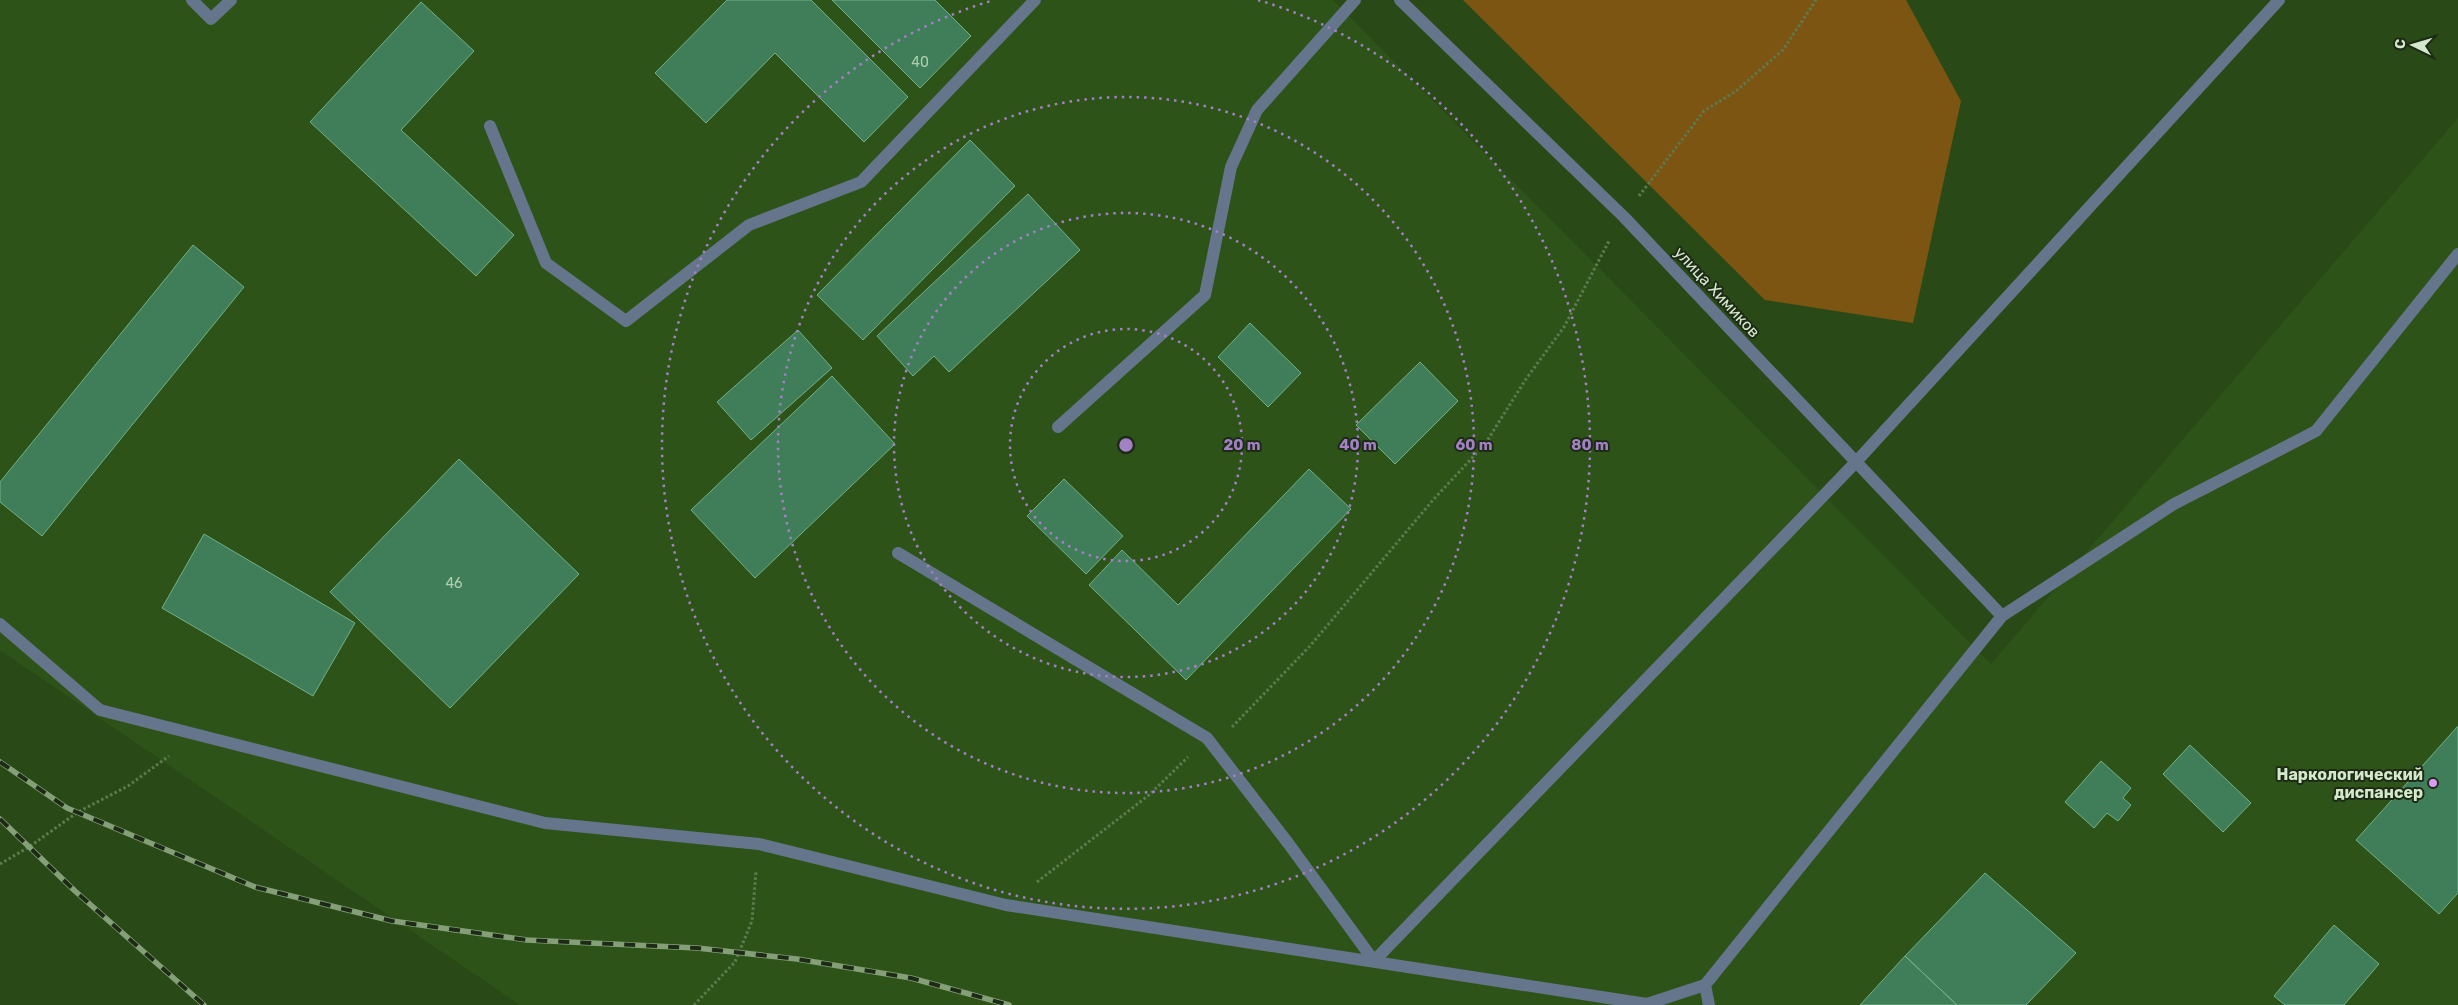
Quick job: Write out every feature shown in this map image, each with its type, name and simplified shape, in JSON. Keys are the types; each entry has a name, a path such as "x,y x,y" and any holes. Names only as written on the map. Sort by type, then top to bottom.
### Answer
{"street":[{"path":"192,0 211,19 231,0"},
{"path":"490,126 546,263 626,321 749,225 861,182 1035,0"},
{"path":"1058,427 1205,295 1231,167 1257,110 1355,0"},
{"name":"улица Химиков","path":"1400,0 1624,217 2002,616"},
{"path":"1374,961 1856,462 2279,0"},
{"path":"0,624 100,710 545,822 759,844 1006,905 1646,1004 1705,985 2002,616 2174,504 2316,431 2458,254"},
{"path":"898,553 1207,738 1288,843 1374,961"},
{"path":"1705,985 1709,1005"}],"path":[{"path":"1006,905 1149,795 1207,738 1216,742 1257,703 1310,646 1433,500 1485,444 1526,379 1564,327 1600,255 1624,217 1704,111 1736,91 1783,50 1816,0"},
{"path":"0,864 29,847 78,812 128,786 197,735"},
{"path":"694,1005 735,962 752,921 759,844"}],"shaded area":[{"path":"0,0 1333,0 1991,664 2458,118 2458,1005 520,1005 0,650"},
{"path":"1463,0 1906,0 1961,101 1913,323 1765,300"}],"building":[{"path":"727,0 811,0 908,97 864,142 775,53 706,123 655,73"},
{"path":"832,0 935,0 971,36 920,88"},
{"path":"421,2 474,51 401,130 514,235 476,276 310,122"},
{"path":"970,140 1015,186 863,340 817,295"},
{"path":"1028,194 1080,250 949,372 934,356 913,376 877,336"},
{"path":"193,245 244,287 42,536 0,502 0,482"},
{"path":"1250,323 1301,373 1268,407 1218,357"},
{"path":"798,330 832,368 751,440 717,402"},
{"path":"1420,362 1458,401 1395,464 1356,425"},
{"path":"832,376 895,444 755,578 691,510"},
{"path":"459,459 579,574 450,708 330,592"},
{"path":"1309,469 1351,509 1186,680 1089,585 1122,550 1178,605"},
{"path":"1064,479 1123,536 1086,574 1027,516"},
{"path":"204,534 355,623 313,696 162,608"},
{"name":"Наркологический диспансер","path":"2458,726 2458,893 2439,914 2356,840"},
{"path":"2190,745 2251,803 2223,832 2163,774"},
{"path":"2101,761 2131,788 2123,798 2131,805 2118,821 2107,813 2094,828 2065,802"},
{"path":"1985,873 2076,953 2026,1005 1957,1005 1905,956"},
{"path":"2334,925 2379,964 2344,1005 2285,1005 2274,996"},
{"path":"1905,956 1957,1005 1860,1005"}],"railway":[{"path":"0,762 67,808 255,887 392,921 527,940 697,948 797,959 911,978 1009,1005"},
{"path":"0,819 75,891 204,1005"}],"place":[{"name":"Наркологический диспансер","path":"2433,783"}]}
